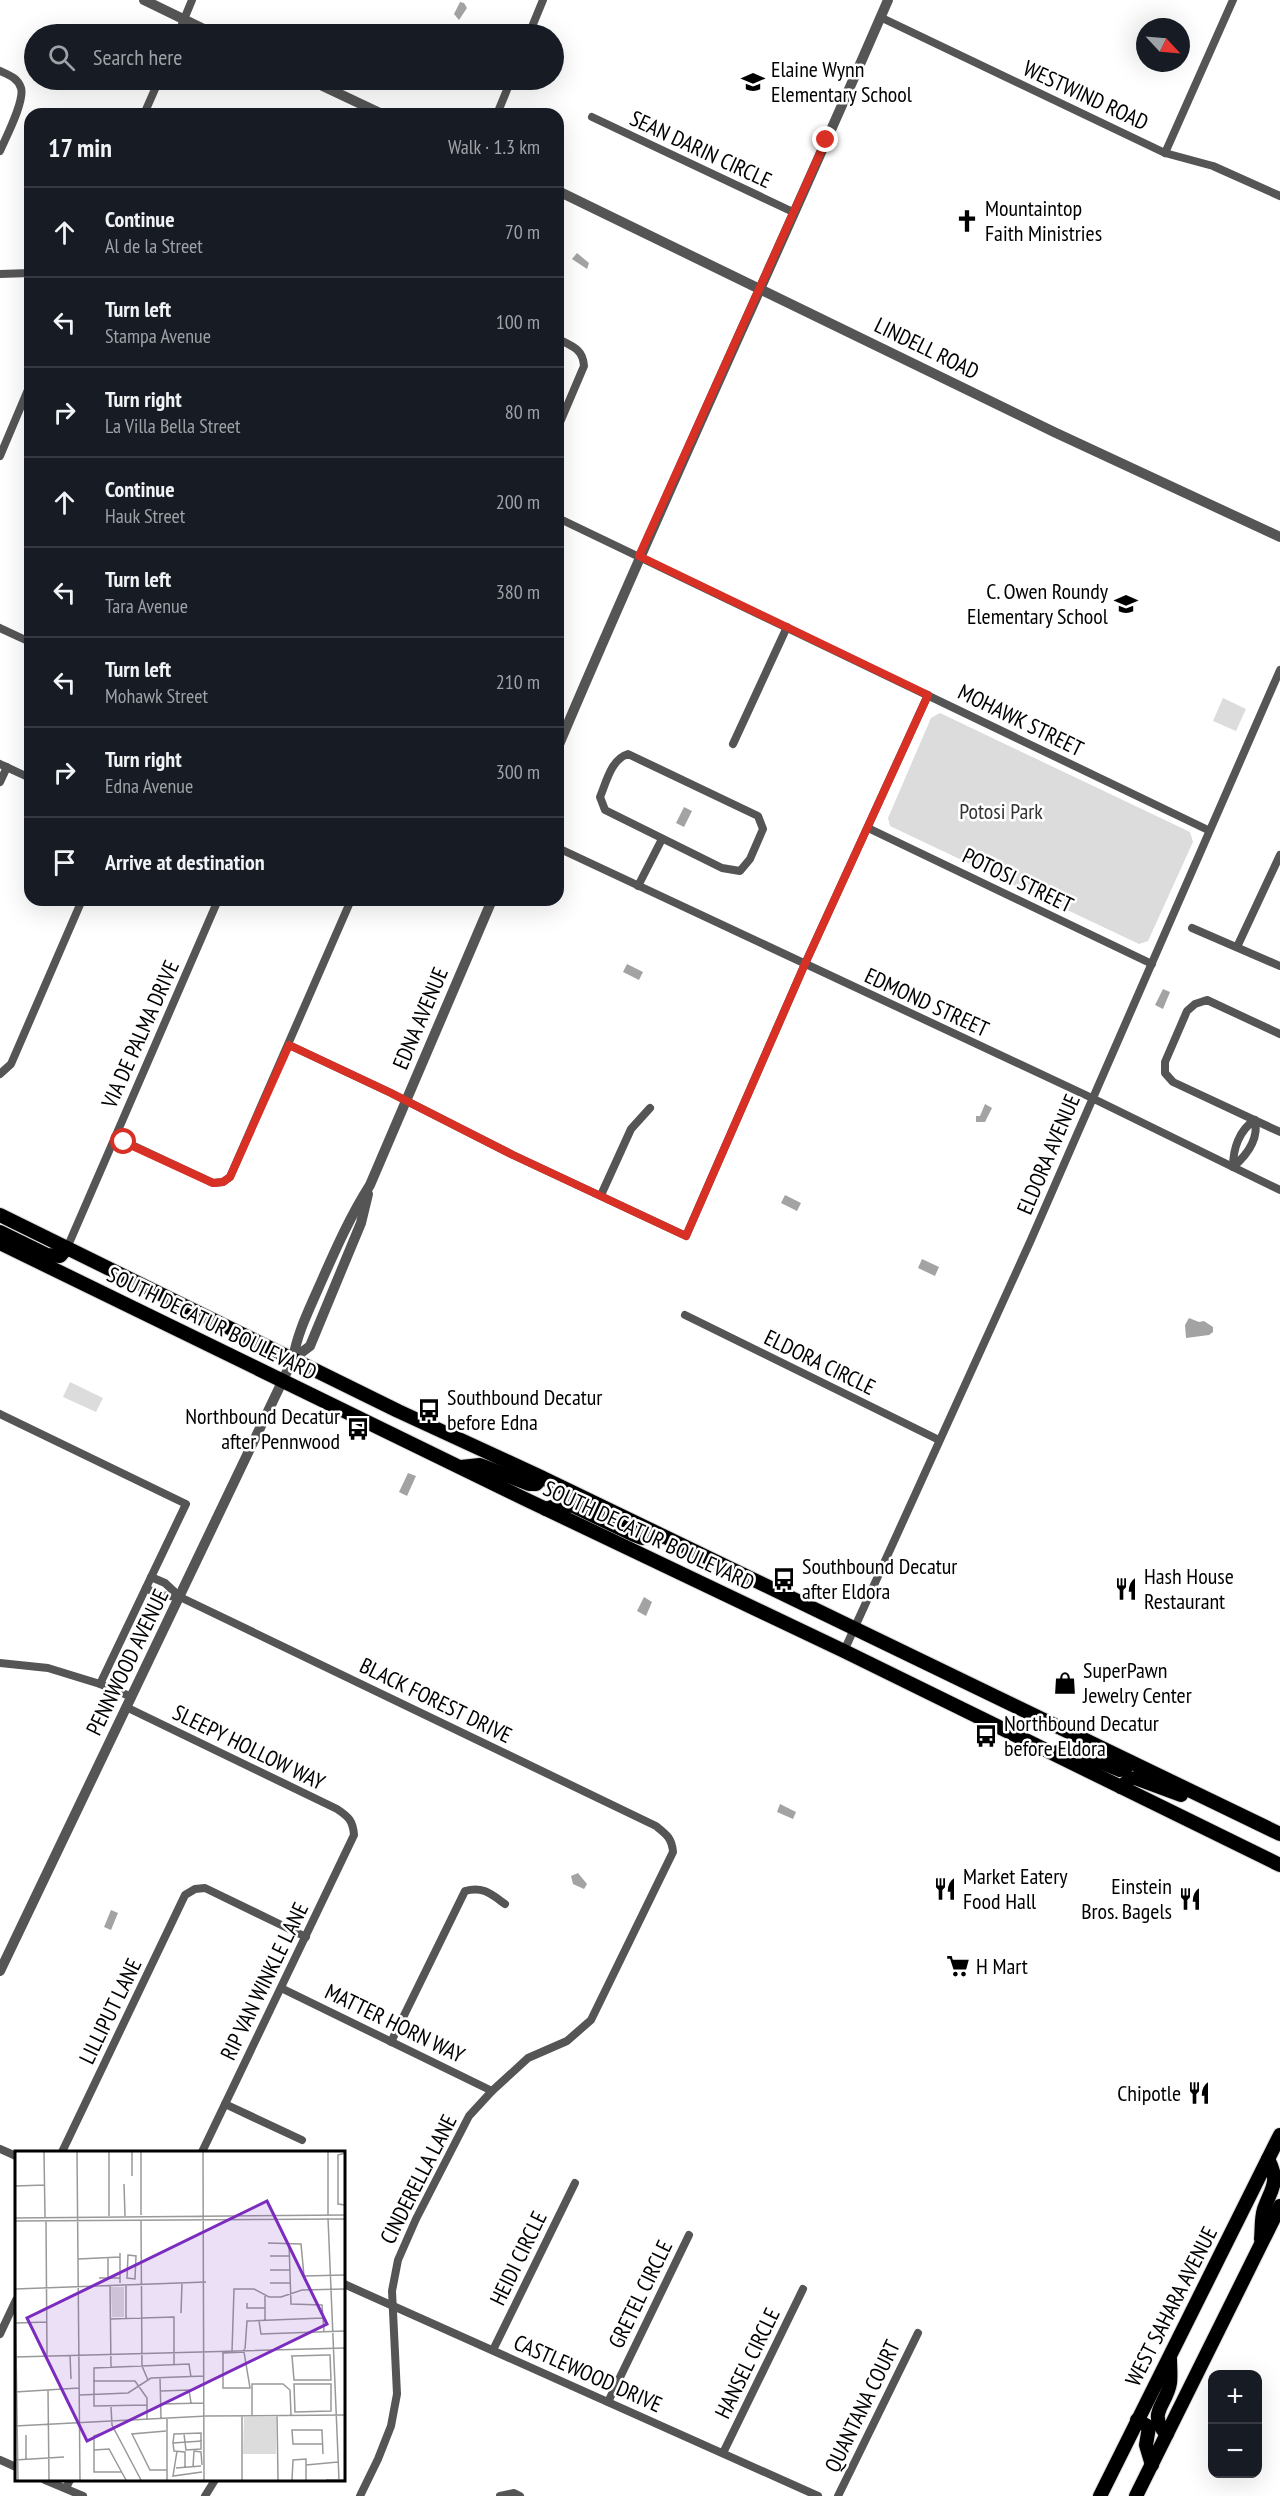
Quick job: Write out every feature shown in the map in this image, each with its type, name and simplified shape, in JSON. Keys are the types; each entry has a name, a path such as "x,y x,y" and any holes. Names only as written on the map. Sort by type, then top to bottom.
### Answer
{"main road":[{"name":"SOUTH DECATUR BOULEVARD","path":"0,1215 67,1248 459,1467 844,1651 1280,1865"},
{"path":"0,1232 47,1255 60,1256 67,1248"},
{"name":"SOUTH DECATUR BOULEVARD","path":"0,1243 288,1370 542,1478 1280,1834"},
{"path":"459,1467 480,1465 529,1484 536,1484 542,1478"},
{"path":"546,1509 558,1505 573,1506 642,1538 662,1537"},
{"path":"979,1718 988,1694"},
{"path":"1044,1750 1086,1756 1120,1770 1125,1769 1130,1762"},
{"path":"1122,1787 1130,1779 1135,1778 1192,1799 1212,1802"},
{"name":"WEST SAHARA AVENUE","path":"1100,2496 1280,2135"},
{"path":"1261,2244 1263,2211 1276,2182 1275,2172 1268,2159"},
{"path":"1136,2496 1280,2206"},
{"path":"1167,2434 1160,2427 1158,2420 1161,2403 1170,2385 1170,2354"},
{"path":"1137,2420 1149,2427 1146,2445 1152,2465"}],"street":[{"path":"144,0 193,24"},
{"path":"182,24 192,0"},
{"path":"533,24 543,0"},
{"path":"564,733 639,556 888,0"},
{"path":"1165,153 1233,0"},
{"name":"WESTWIND ROAD","path":"880,17 1165,153 1213,166 1280,196"},
{"path":"0,70 14,77 22,89 21,100 0,150"},
{"path":"147,108 155,90"},
{"path":"331,90 369,108"},
{"path":"499,108 507,90"},
{"name":"SEAN DARIN CIRCLE","path":"592,117 794,212"},
{"name":"LINDELL ROAD","path":"564,194 1054,432 1280,537"},
{"path":"0,274 24,273"},
{"path":"564,342 579,349 584,357 584,366 564,413"},
{"path":"0,456 24,399"},
{"name":"MOHAWK STREET","path":"564,521 1208,830"},
{"path":"733,744 787,627"},
{"path":"0,628 24,639"},
{"name":"ELDORA AVENUE","path":"844,1651 1030,1242 1280,669"},
{"path":"289,1045 513,1155 686,1236 804,966 928,695"},
{"path":"633,755 752,812 762,822 763,829 750,859 740,871 722,868 662,839 613,815 602,804 600,797 616,761 621,756 633,755"},
{"path":"0,782 3,765 24,775"},
{"name":"POTOSI STREET","path":"868,828 1152,964"},
{"path":"638,886 662,839"},
{"name":"EDMOND STREET","path":"564,851 804,966 1092,1098 1280,1190"},
{"path":"1237,947 1280,855"},
{"path":"0,1074 11,1064 79,906"},
{"name":"VIA DE PALMA DRIVE","path":"67,1248 215,906"},
{"path":"115,1137 213,1183 223,1182 230,1177 348,906"},
{"name":"EDNA AVENUE","path":"288,1370 310,1346 362,1223 370,1185 489,906"},
{"path":"1192,928 1280,966"},
{"path":"1280,1034 1207,1000 1195,1004 1187,1011 1165,1062 1165,1073 1173,1082 1280,1132"},
{"path":"601,1195 631,1129 650,1108"},
{"path":"1233,1167 1245,1156 1253,1140 1257,1131 1255,1120"},
{"name":"ELDORA CIRCLE","path":"685,1315 939,1440"},
{"name":"PENNWOOD AVENUE","path":"0,1971 288,1370"},
{"path":"0,1414 186,1504 100,1684"},
{"path":"151,1577 165,1583 180,1597"},
{"path":"146,1588 159,1595 180,1597"},
{"name":"BLACK FOREST DRIVE","path":"180,1597 656,1826 672,1842"},
{"path":"0,1663 48,1668 100,1684 132,1697"},
{"name":"SLEEPY HOLLOW WAY","path":"126,1707 337,1809 348,1816 353,1824"},
{"name":"RIP VAN WINKLE LANE","path":"202,2151 354,1835 353,1824"},
{"name":"CINDERELLA LANE","path":"360,2496 391,2426 397,2394 392,2291 398,2260 416,2218 469,2116 528,2058 567,2041 591,2020 673,1852 672,1842"},
{"name":"LILLIPUT LANE","path":"62,2151 185,1895 195,1889 205,1888 306,1937"},
{"path":"391,2042 465,1891 476,1888 486,1890 505,1904"},
{"name":"MATTER HORN WAY","path":"281,1988 492,2091"},
{"path":"225,2104 302,2140"},
{"path":"0,2149 15,2156"},
{"name":"HEIDI CIRCLE","path":"493,2350 575,2183"},
{"name":"GRETEL CIRCLE","path":"608,2402 689,2235"},
{"name":"CASTLEWOOD DRIVE","path":"345,2284 818,2496"},
{"name":"HANSEL CIRCLE","path":"723,2453 803,2289"},
{"path":"0,2334 15,2302"},
{"name":"QUANTANA COURT","path":"838,2496 918,2333"},
{"path":"0,2460 15,2467"},
{"path":"48,2481 84,2496"},
{"path":"66,2488 70,2481"},
{"path":"205,2496 215,2481"},
{"path":"502,2495 514,2493 520,2496"}],"green space":[{"path":"1223,698 1246,709 1236,731 1213,721"},
{"name":"Potosi Park","path":"940,713 1190,832 1193,842 1148,941 1139,944 890,826 888,818 931,718"},
{"path":"70,1382 103,1398 96,1412 63,1397"}],"shaded area":[{"path":"460,2 464,3 467,8 459,20 454,14"},
{"path":"577,253 589,263 587,269 572,259"},
{"path":"684,807 692,811 684,827 676,823"},
{"path":"627,964 643,972 639,980 623,972"},
{"path":"1163,989 1170,992 1163,1009 1155,1005"},
{"path":"985,1104 992,1108 985,1122 976,1122 976,1116 980,1116"},
{"path":"785,1195 801,1203 797,1211 781,1203"},
{"path":"922,1259 939,1267 935,1276 918,1268"},
{"path":"1189,1318 1199,1322 1204,1321 1213,1327 1213,1332 1209,1335 1186,1338 1185,1325"},
{"path":"408,1473 416,1476 407,1496 399,1492"},
{"path":"644,1597 652,1602 646,1616 637,1611"},
{"path":"780,1804 796,1812 793,1819 777,1812"},
{"path":"578,1873 587,1884 584,1889 573,1884 571,1876"},
{"path":"111,1910 118,1913 111,1930 104,1927"}],"place":[{"name":"Elaine Wynn Elementary School","path":"753,82"},
{"name":"Mountaintop Faith Ministries","path":"967,221"},
{"name":"C. Owen Roundy Elementary School","path":"1126,604"},
{"name":"Southbound Decatur before Edna","path":"429,1410"},
{"name":"Northbound Decatur after Pennwood","path":"358,1429"},
{"name":"Southbound Decatur after Eldora","path":"784,1579"},
{"name":"Hash House Restaurant","path":"1126,1589"},
{"name":"SuperPawn Jewelry Center","path":"1065,1683"},
{"name":"Northbound Decatur before Eldora","path":"986,1736"},
{"name":"Market Eatery Food Hall","path":"945,1889"},
{"name":"Einstein Bros. Bagels","path":"1190,1899"},
{"name":"H Mart","path":"958,1966"},
{"name":"Chipotle","path":"1199,2093"}],"route":[{"path":"124,1142 213,1183 223,1182 230,1177 289,1045 389,1092 471,1135 686,1236 804,966 928,695 639,556 826,140"}]}
